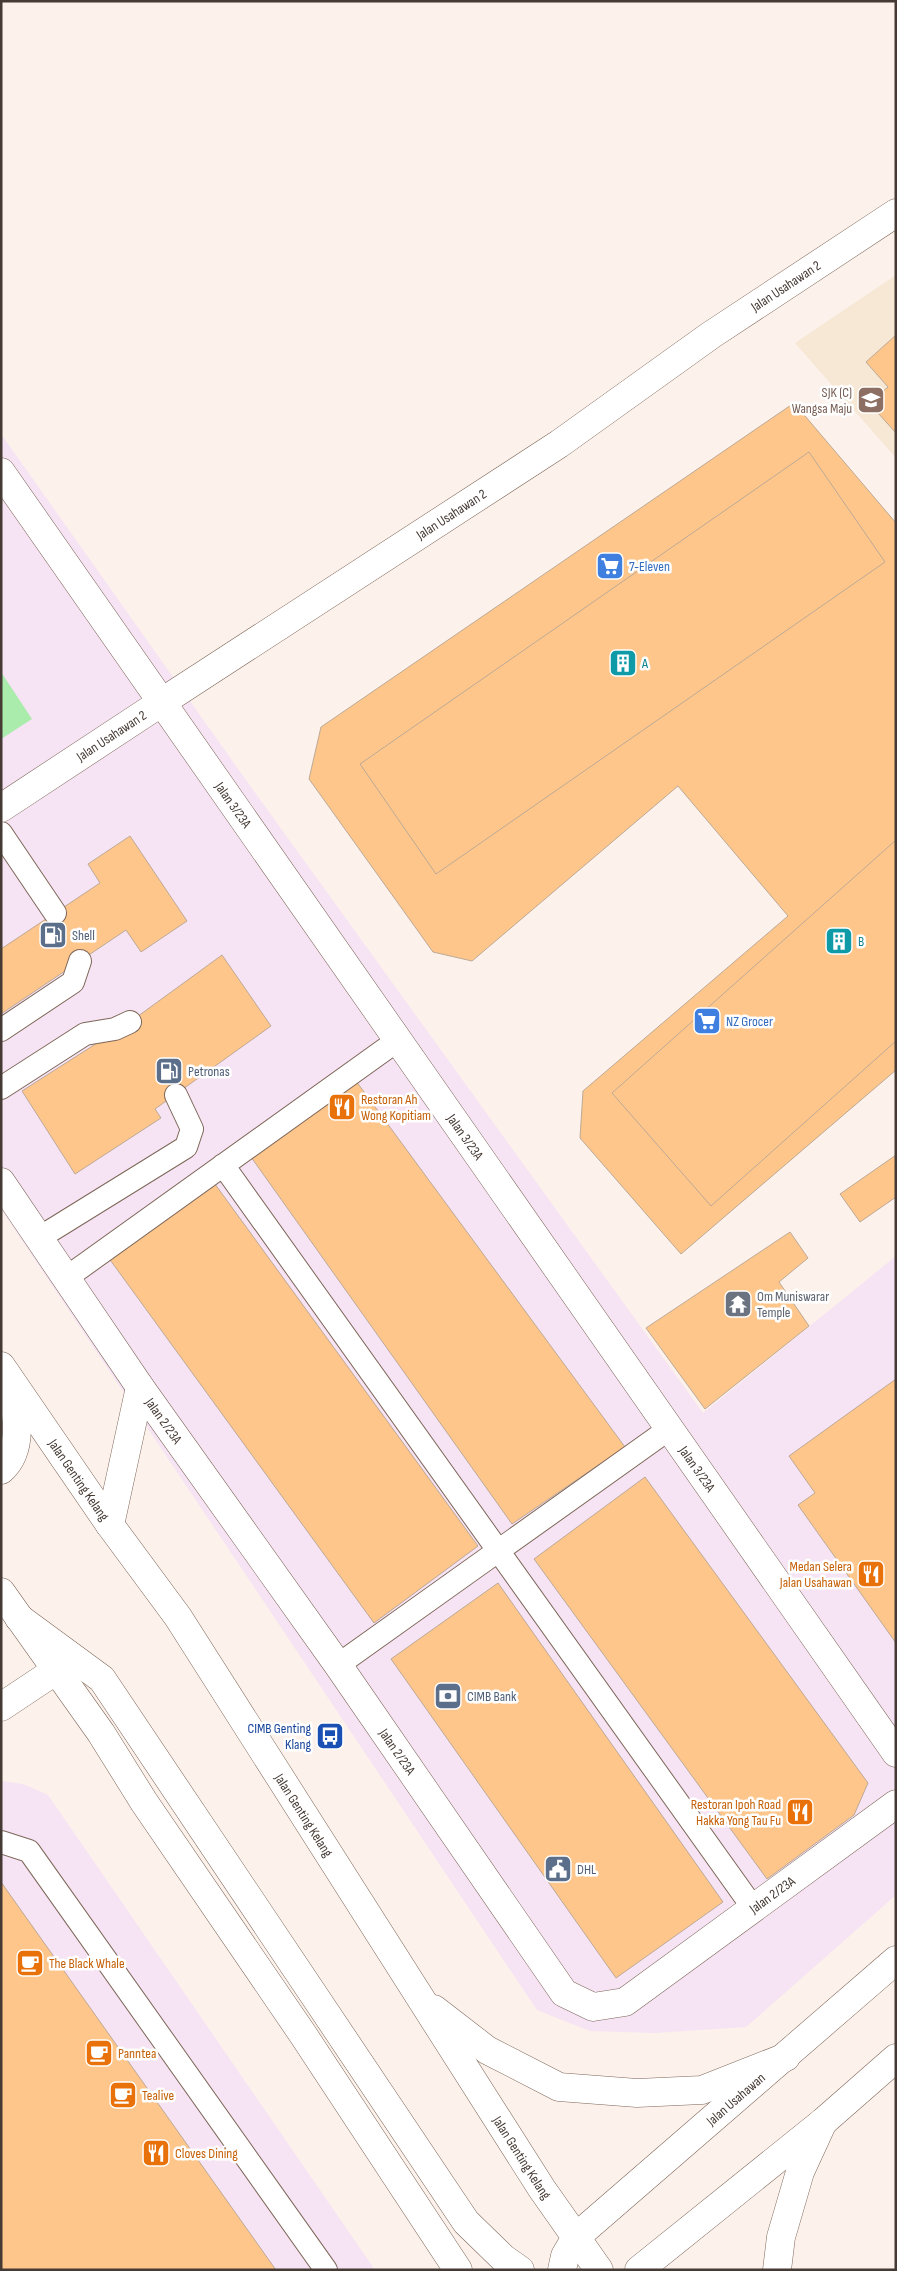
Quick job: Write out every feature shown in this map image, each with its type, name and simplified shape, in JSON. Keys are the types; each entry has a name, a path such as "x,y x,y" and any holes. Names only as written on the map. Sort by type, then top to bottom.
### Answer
{"street":[{"name":"Jalan Usahawan 2","path":"1,808 559,444 711,335 896,213"},
{"name":"Jalan 3/23A","path":"5,486 162,702 896,1753"},
{"name":"Jalan 2/23A","path":"1,1182 140,1386 338,1665 564,1993 593,2007 625,2002 896,1804"},
{"path":"1,1470 12,1457 18,1425 4,1371"},
{"name":"Jalan Genting Kelang","path":"4,1371 110,1525 178,1617 542,2189 599,2270"},
{"path":"110,1525 140,1386"},
{"path":"1,1592 55,1671 101,1733 144,1802 304,2036 458,2270"},
{"path":"19,1618 102,1679 466,2222 503,2258 520,2270"},
{"path":"1,1707 55,1671"},
{"name":"Jalan Usahawan","path":"576,2237 896,1960"},
{"path":"419,1997 487,2050 559,2087 637,2093 702,2090 786,2057"},
{"path":"639,2270 823,2122 896,2058"},
{"path":"777,2270 781,2237 800,2172 823,2122"},
{"path":"562,2270 565,2256 576,2237"}],"lane":[{"path":"1,833 55,913"},
{"path":"1,1030 73,982 80,961"},
{"path":"1,1088 85,1034 114,1029 130,1022"},
{"path":"66,1278 398,1040"},
{"path":"39,1238 186,1148 192,1129 176,1095"},
{"path":"223,1165 754,1909"},
{"path":"338,1665 669,1429"},
{"path":"1,1842 29,1851 326,2270"}],"shaded area":[{"name":"SJK (C) Wangsa Maju","path":"896,275 896,458 795,343"},
{"path":"1,434 243,776 703,1413 896,1256 896,1895 746,2027 655,2033 590,2031 537,2010 1,1209"},
{"path":"1,1781 23,1784 48,1795 375,2270 1,2270"}],"green space":[{"path":"1,672 32,719 1,739"}],"building":[{"path":"896,335 896,433 869,403 888,387 866,362"},
{"path":"794,403 896,523 896,1070 681,1254 580,1138 583,1091 788,916 678,786 472,961 433,952 309,779 321,727"},
{"name":"A","path":"809,452 885,562 436,874 360,764"},
{"path":"130,836 187,921 141,952 126,930 1,1014 1,949 100,883 88,864"},
{"name":"B","path":"896,840 896,1041 711,1206 612,1093"},
{"path":"222,955 271,1026 155,1109 161,1118 75,1174 22,1091 130,1022"},
{"path":"356,1081 625,1447 512,1524 251,1157"},
{"path":"896,1155 896,1197 860,1222 840,1194"},
{"path":"212,1180 478,1546 374,1623 108,1257"},
{"name":"Om Muniswarar Temple","path":"790,1232 808,1258 779,1282 809,1326 705,1409 646,1328"},
{"name":"Medan Selera Jalan Usahawan","path":"896,1379 896,1643 798,1505 815,1493 789,1456"},
{"path":"645,1477 868,1783 854,1815 767,1879 534,1559"},
{"path":"498,1583 723,1902 616,1978 391,1659"},
{"path":"1,1882 276,2270 1,2270"}],"place":[{"name":"SJK (C) Wangsa Maju","path":"871,400"},
{"name":"7-Eleven","path":"610,566"},
{"name":"A","path":"623,663"},
{"name":"Shell","path":"53,935"},
{"name":"B","path":"839,941"},
{"name":"NZ Grocer","path":"707,1021"},
{"name":"Petronas","path":"169,1071"},
{"name":"Restoran Ah Wong Kopitiam","path":"342,1107"},
{"name":"Om Muniswarar Temple","path":"738,1304"},
{"name":"Medan Selera Jalan Usahawan","path":"871,1574"},
{"name":"CIMB Bank","path":"448,1696"},
{"name":"CIMB Genting Klang","path":"330,1736"},
{"name":"Restoran Ipoh Road Hakka Yong Tau Fu","path":"800,1812"},
{"name":"DHL","path":"558,1869"},
{"name":"The Black Whale","path":"30,1963"},
{"name":"Panntea","path":"99,2053"},
{"name":"Tealive","path":"123,2095"},
{"name":"Cloves Dining","path":"156,2153"}]}
